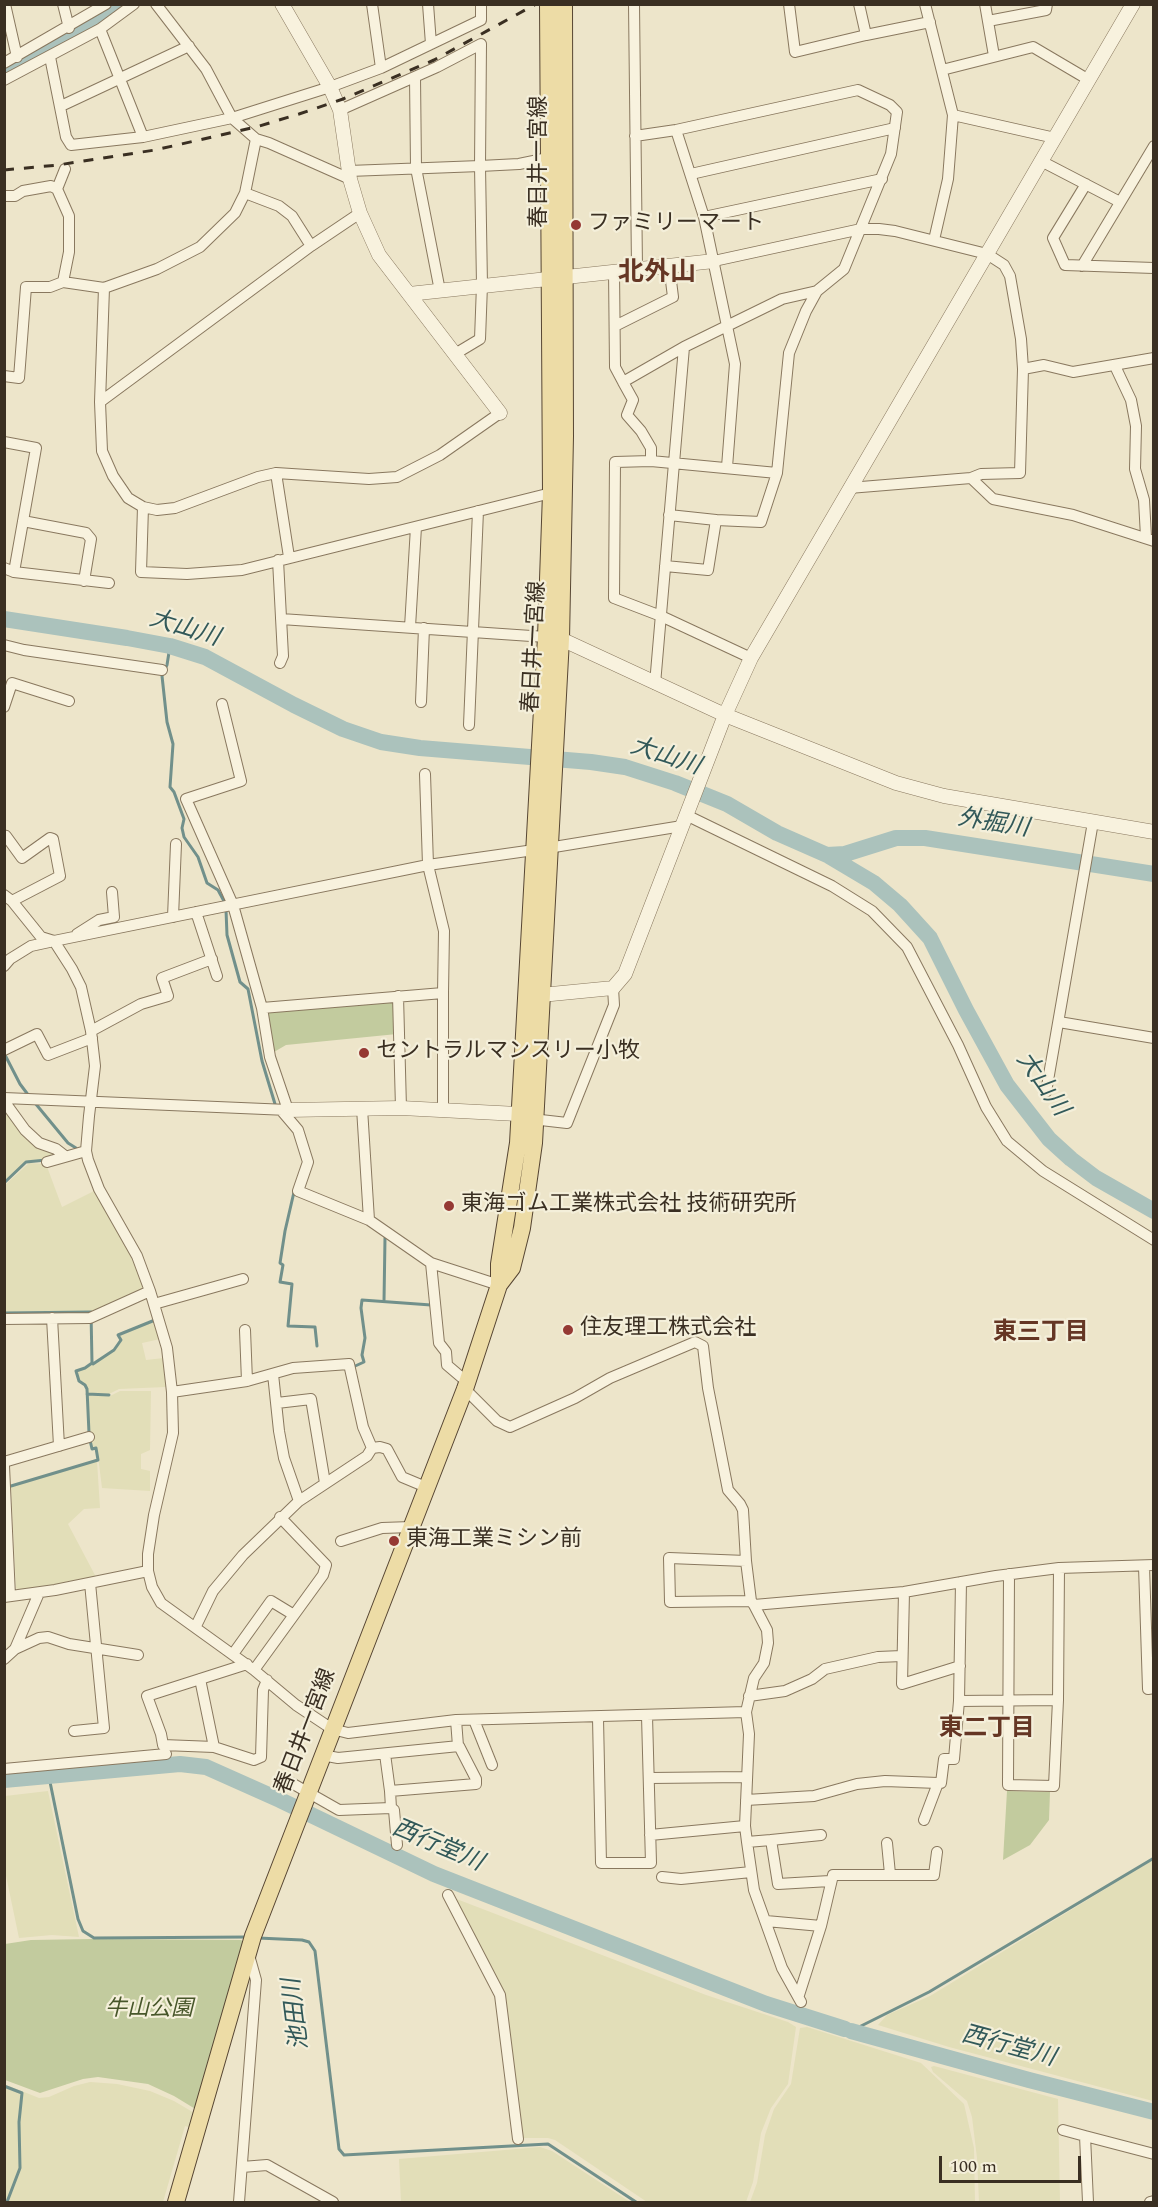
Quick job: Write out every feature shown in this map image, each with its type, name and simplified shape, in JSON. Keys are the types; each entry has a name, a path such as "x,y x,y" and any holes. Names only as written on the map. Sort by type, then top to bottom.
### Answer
{"main road":[{"name":"春日井一宮線","path":"176,2202 251,1945 322,1755 466,1385 499,1285 499,1264 518,1143 518,1114 541,849 564,491 556,278 548,158 548,4"},
{"name":"春日井一宮線","path":"554,638 551,493 564,4"},
{"name":"春日井一宮線","path":"499,1285 512,1268 522,1228 530,1176 541,995 541,849"}],"street":[{"path":"5,4 17,57"},
{"path":"63,4 69,28"},
{"path":"4,63 69,28 106,4"},
{"path":"4,80 100,29 134,4"},
{"path":"156,4 206,69 231,118 256,139 350,175 416,168 519,164 548,158"},
{"path":"104,288 100,402 102,451 113,476 128,498 143,507 157,510 175,508 276,472 369,479 397,477 440,455 500,413 379,255 360,213 350,175 340,110 330,87 282,4"},
{"path":"372,4 381,68"},
{"path":"428,4 431,44"},
{"path":"50,57 66,137 71,145 143,137 231,118 330,87 381,68 481,20 481,4"},
{"path":"634,4 637,268"},
{"path":"789,4 795,52 930,22"},
{"path":"859,4 866,35"},
{"path":"925,4 953,115 948,179 934,240"},
{"path":"985,4 994,56"},
{"path":"988,21 1046,9 1047,4"},
{"path":"541,995 613,988 625,974 725,714 751,658 1133,4"},
{"path":"100,29 143,137"},
{"path":"340,110 416,77 481,44 482,285 480,339 456,354"},
{"path":"61,106 189,46"},
{"path":"942,70 1033,47 1089,80"},
{"path":"416,77 416,168 440,291"},
{"path":"634,136 676,130 858,90 890,105 897,112 891,154 844,269 818,291 806,311 789,352 777,473 761,522 669,515"},
{"path":"953,115 1055,138"},
{"path":"691,174 895,128"},
{"path":"676,130 704,217 735,364 727,468"},
{"path":"4,376 19,378 26,287 50,287 63,282 104,288 157,269 200,247 235,213 245,193 256,139"},
{"path":"1082,266 1154,146"},
{"path":"1041,161 1120,202"},
{"path":"57,189 65,169"},
{"path":"704,217 882,179"},
{"path":"1086,184 1053,238 1065,265 1154,268"},
{"path":"4,196 15,196 23,191 51,186 57,189 69,216 69,252 63,282"},
{"path":"245,193 279,206 292,216 311,246"},
{"path":"100,402 311,246 360,213"},
{"path":"409,294 714,261 861,229 879,228 987,254 1004,265 1010,276 1021,339 1023,369 1020,473 981,474 970,478 849,488"},
{"path":"615,326 673,297 669,265"},
{"path":"614,271 615,367 633,400 627,415 651,448 651,461"},
{"path":"623,382 684,347 782,299 818,291"},
{"path":"655,684 684,347"},
{"path":"1023,369 1044,365 1073,372 1154,358"},
{"path":"970,478 993,499 1074,515 1150,539 1149,499 1135,469 1136,426 1131,400 1115,366"},
{"path":"4,442 36,448 24,521 9,570 109,583"},
{"path":"751,658 661,616 614,598 615,462 651,461 777,473"},
{"path":"276,472 283,559 282,656 279,663"},
{"path":"143,507 141,572 186,574 242,570 551,493"},
{"path":"469,725 478,511"},
{"path":"665,567 708,570 717,520"},
{"path":"24,521 86,533 91,539 84,581"},
{"path":"410,627 416,527"},
{"path":"281,618 554,638 725,714 896,783 944,796 1154,832"},
{"path":"420,702 424,628"},
{"path":"4,645 24,650 162,670"},
{"path":"4,707 12,683 69,700"},
{"path":"222,704 241,781 186,799 233,905 262,1008 270,1057 285,1110 298,1130 308,1162 298,1191 369,1220 431,1263 499,1285"},
{"path":"425,774 428,865 444,931 443,1110"},
{"path":"4,966 10,959 31,946 428,865 541,849 685,817 832,886 872,911 907,947 958,1045 986,1107 1007,1141 1043,1171 1154,1240"},
{"path":"1046,1092 1093,822"},
{"path":"4,837 6,836 22,858 53,838 60,876 8,898 41,937 54,941 81,987 92,1035 95,1066 86,1151 99,1189 137,1256 167,1348 172,1392 173,1433 154,1515 148,1554 148,1571 152,1587 161,1603 251,1667 296,1705 332,1729 348,1733 456,1720 598,1718 746,1712"},
{"path":"173,917 176,844"},
{"path":"73,937 99,920 114,917 112,892"},
{"path":"196,912 217,976"},
{"path":"4,1050 37,1034 48,1055 92,1035 141,1004 168,996 162,978 212,959"},
{"path":"4,1100 285,1110 401,1108 518,1114 535,1120 567,1123 614,1005 613,988"},
{"path":"262,1008 443,993"},
{"path":"398,996 401,1108"},
{"path":"1059,1022 1154,1038"},
{"path":"4,1100 26,1130 39,1143 56,1149 65,1156"},
{"path":"362,1108 369,1220"},
{"path":"47,1162 86,1151"},
{"path":"431,1263 439,1343 446,1352 447,1365 497,1421 510,1427 575,1398 610,1378 695,1342 703,1346 708,1388 728,1490 743,1510 746,1561 752,1603 767,1630 768,1643 764,1663 754,1678 746,1712 749,1734 745,1826 751,1872 754,1890 783,1968 800,1998 833,1875 934,1875 937,1852"},
{"path":"154,1305 243,1280"},
{"path":"4,1319 90,1318 150,1291"},
{"path":"52,1318 58,1446"},
{"path":"245,1330 248,1381"},
{"path":"172,1392 248,1381 292,1368 349,1365 363,1427 372,1448"},
{"path":"273,1374 284,1458 299,1501"},
{"path":"277,1402 311,1399 325,1483"},
{"path":"89,1437 4,1464 7,1597 39,1593 148,1571"},
{"path":"196,1626 213,1591 243,1555 280,1517 299,1501 367,1456 372,1448"},
{"path":"372,1448 387,1449 402,1477 426,1487"},
{"path":"267,1680 263,1690 261,1757 254,1760 214,1748 163,1745 147,1696 200,1679 251,1667 294,1615 323,1575 326,1565 280,1517"},
{"path":"341,1541 382,1528 411,1527"},
{"path":"746,1561 669,1558 670,1602 752,1603 904,1592 1059,1568 1149,1565 1148,1689 1154,1688"},
{"path":"1009,1575 1008,1785 1054,1786 1058,1700 1059,1568"},
{"path":"924,1820 938,1783 941,1783 944,1759 954,1759 959,1701 961,1582"},
{"path":"74,1731 104,1728 90,1583"},
{"path":"904,1592 902,1684 960,1666"},
{"path":"15,1649 39,1593"},
{"path":"233,1654 272,1601 294,1615"},
{"path":"4,1659 15,1649 39,1638 48,1637 59,1642 138,1654"},
{"path":"749,1696 785,1691 812,1679 825,1669 878,1657 902,1656"},
{"path":"200,1679 214,1748"},
{"path":"959,1701 1058,1700"},
{"path":"598,1718 601,1863 651,1863 647,1716"},
{"path":"390,1791 476,1784 476,1779 458,1746 456,1720"},
{"path":"474,1720 492,1765"},
{"path":"322,1755 338,1758 458,1746"},
{"path":"4,1769 166,1754"},
{"path":"385,1754 397,1845"},
{"path":"281,1777 339,1810 391,1808"},
{"path":"650,1778 746,1777"},
{"path":"746,1800 814,1796 857,1784 885,1781 938,1783"},
{"path":"650,1835 745,1826"},
{"path":"747,1842 821,1835"},
{"path":"771,1840 778,1884 830,1881"},
{"path":"887,1843 890,1874"},
{"path":"662,1877 681,1879 751,1872"},
{"path":"448,1895 500,1995 518,2139"},
{"path":"766,1921 821,1926"},
{"path":"239,2202 255,1980 251,1945"},
{"path":"1063,2130 1154,2154"},
{"path":"1085,2136 1088,2202"},
{"path":"242,2167 267,2165 333,2202"}],"shaded area":[{"path":"4,1104 28,1134 61,1154 26,1161 5,1182"},
{"path":"29,1163 46,1164 62,1207 94,1191 125,1244 143,1285 142,1289 100,1311 5,1312 4,1186"},
{"path":"155,1320 160,1339 142,1343 146,1360 164,1358 166,1387 119,1389 100,1395 88,1393 85,1384 79,1381 77,1371 85,1369 115,1350 121,1341 119,1336"},
{"path":"120,1391 151,1391 150,1450 141,1454 141,1469 150,1471 150,1491 102,1488 97,1448 93,1448 90,1433 88,1395 110,1396"},
{"path":"97,1461 100,1508 84,1509 68,1524 96,1577 21,1591 16,1588 11,1487"},
{"path":"48,1791 79,1937 52,1935 19,1938 5,1871 5,1796"},
{"path":"1153,1860 1153,2101 949,2047 878,2025 887,2015 930,1996"},
{"path":"454,1898 706,1995 788,2022 796,2027 788,2084 771,2108 761,2133 753,2182 746,2202 647,2202 555,2140 522,2138 502,1998"},
{"path":"807,2027 921,2063 964,2104 974,2148 975,2202 750,2202 757,2183 765,2135 774,2109 791,2084 800,2028"},
{"path":"931,2067 1058,2099 1060,2202 979,2202 977,2158 972,2117 967,2101 933,2072"},
{"path":"90,2082 117,2084 150,2091 196,2114 192,2128 185,2126 163,2202 9,2202 4,2198 4,2084 39,2098 49,2097"},
{"path":"540,2147 552,2151 630,2202 401,2202 399,2159"}],"green space":[{"path":"395,1001 397,1034 286,1045 274,1052 267,1012"},
{"path":"1007,1791 1050,1792 1049,1820 1030,1845 1003,1860"},
{"name":"牛山公園","path":"31,1940 241,1940 244,1942 197,2110 148,2084 98,2077 83,2079 40,2093 5,2080 5,1944"}],"waterway":[{"name":"池田川","path":"4,74 78,35 122,4"},
{"name":"大山川","path":"4,619 170,646 205,657 343,729 381,742 420,748 591,762 625,767 675,783 727,804 777,833 827,855 874,883 900,905 930,938 1007,1085 1049,1139 1096,1178 1154,1211"},
{"path":"170,646 167,665 162,676 167,722 173,744 170,787 184,819 182,828 184,837 198,857 207,883 218,890 225,903"},
{"name":"外掘川","path":"827,855 845,854 896,838 925,838 1154,874"},
{"path":"226,910 227,935 240,982 248,989 262,1061 275,1104"},
{"path":"4,1053 29,1096"},
{"path":"35,1103 68,1143 76,1148"},
{"path":"4,1183 26,1162 46,1160"},
{"path":"294,1192 280,1263 283,1265 280,1282 292,1284 288,1326 315,1327 317,1346"},
{"path":"384,1301 385,1238"},
{"path":"353,1367 364,1362 362,1300 431,1305"},
{"path":"4,1313 91,1312 92,1363 76,1371 79,1381 87,1389 89,1433"},
{"path":"93,1364 114,1350 121,1340 118,1335 155,1320"},
{"path":"87,1394 109,1395"},
{"path":"11,1486 98,1460 96,1448 92,1449 90,1440"},
{"name":"西行堂川","path":"4,1780 180,1764 206,1767 434,1874 766,2004 845,2029"},
{"name":"池田川","path":"49,1777 78,1919 83,1931 94,1938 248,1937"},
{"path":"845,2029 851,2031 929,1992 1154,1858"},
{"name":"池田川","path":"258,1938 302,1940 309,1942 315,1951 339,2149 344,2155 548,2144 636,2202"},
{"name":"西行堂川","path":"851,2031 1154,2112"},
{"path":"4,2086 22,2093 19,2122 20,2168 7,2202"}],"railway":[{"path":"4,170 58,165 155,150 256,127 299,114 343,99 434,60 536,4"}],"place":[{"name":"ファミリーマート","path":"576,225"},
{"name":"セントラルマンスリー小牧","path":"364,1053"},
{"name":"東海ゴム工業株式会社 技術研究所","path":"449,1206"},
{"name":"住友理工株式会社","path":"568,1330"},
{"name":"東海工業ミシン前","path":"394,1541"}],"district":[{"name":"北外山","path":"657,275"},
{"name":"東三丁目","path":"1041,1334"},
{"name":"東二丁目","path":"987,1730"}]}
